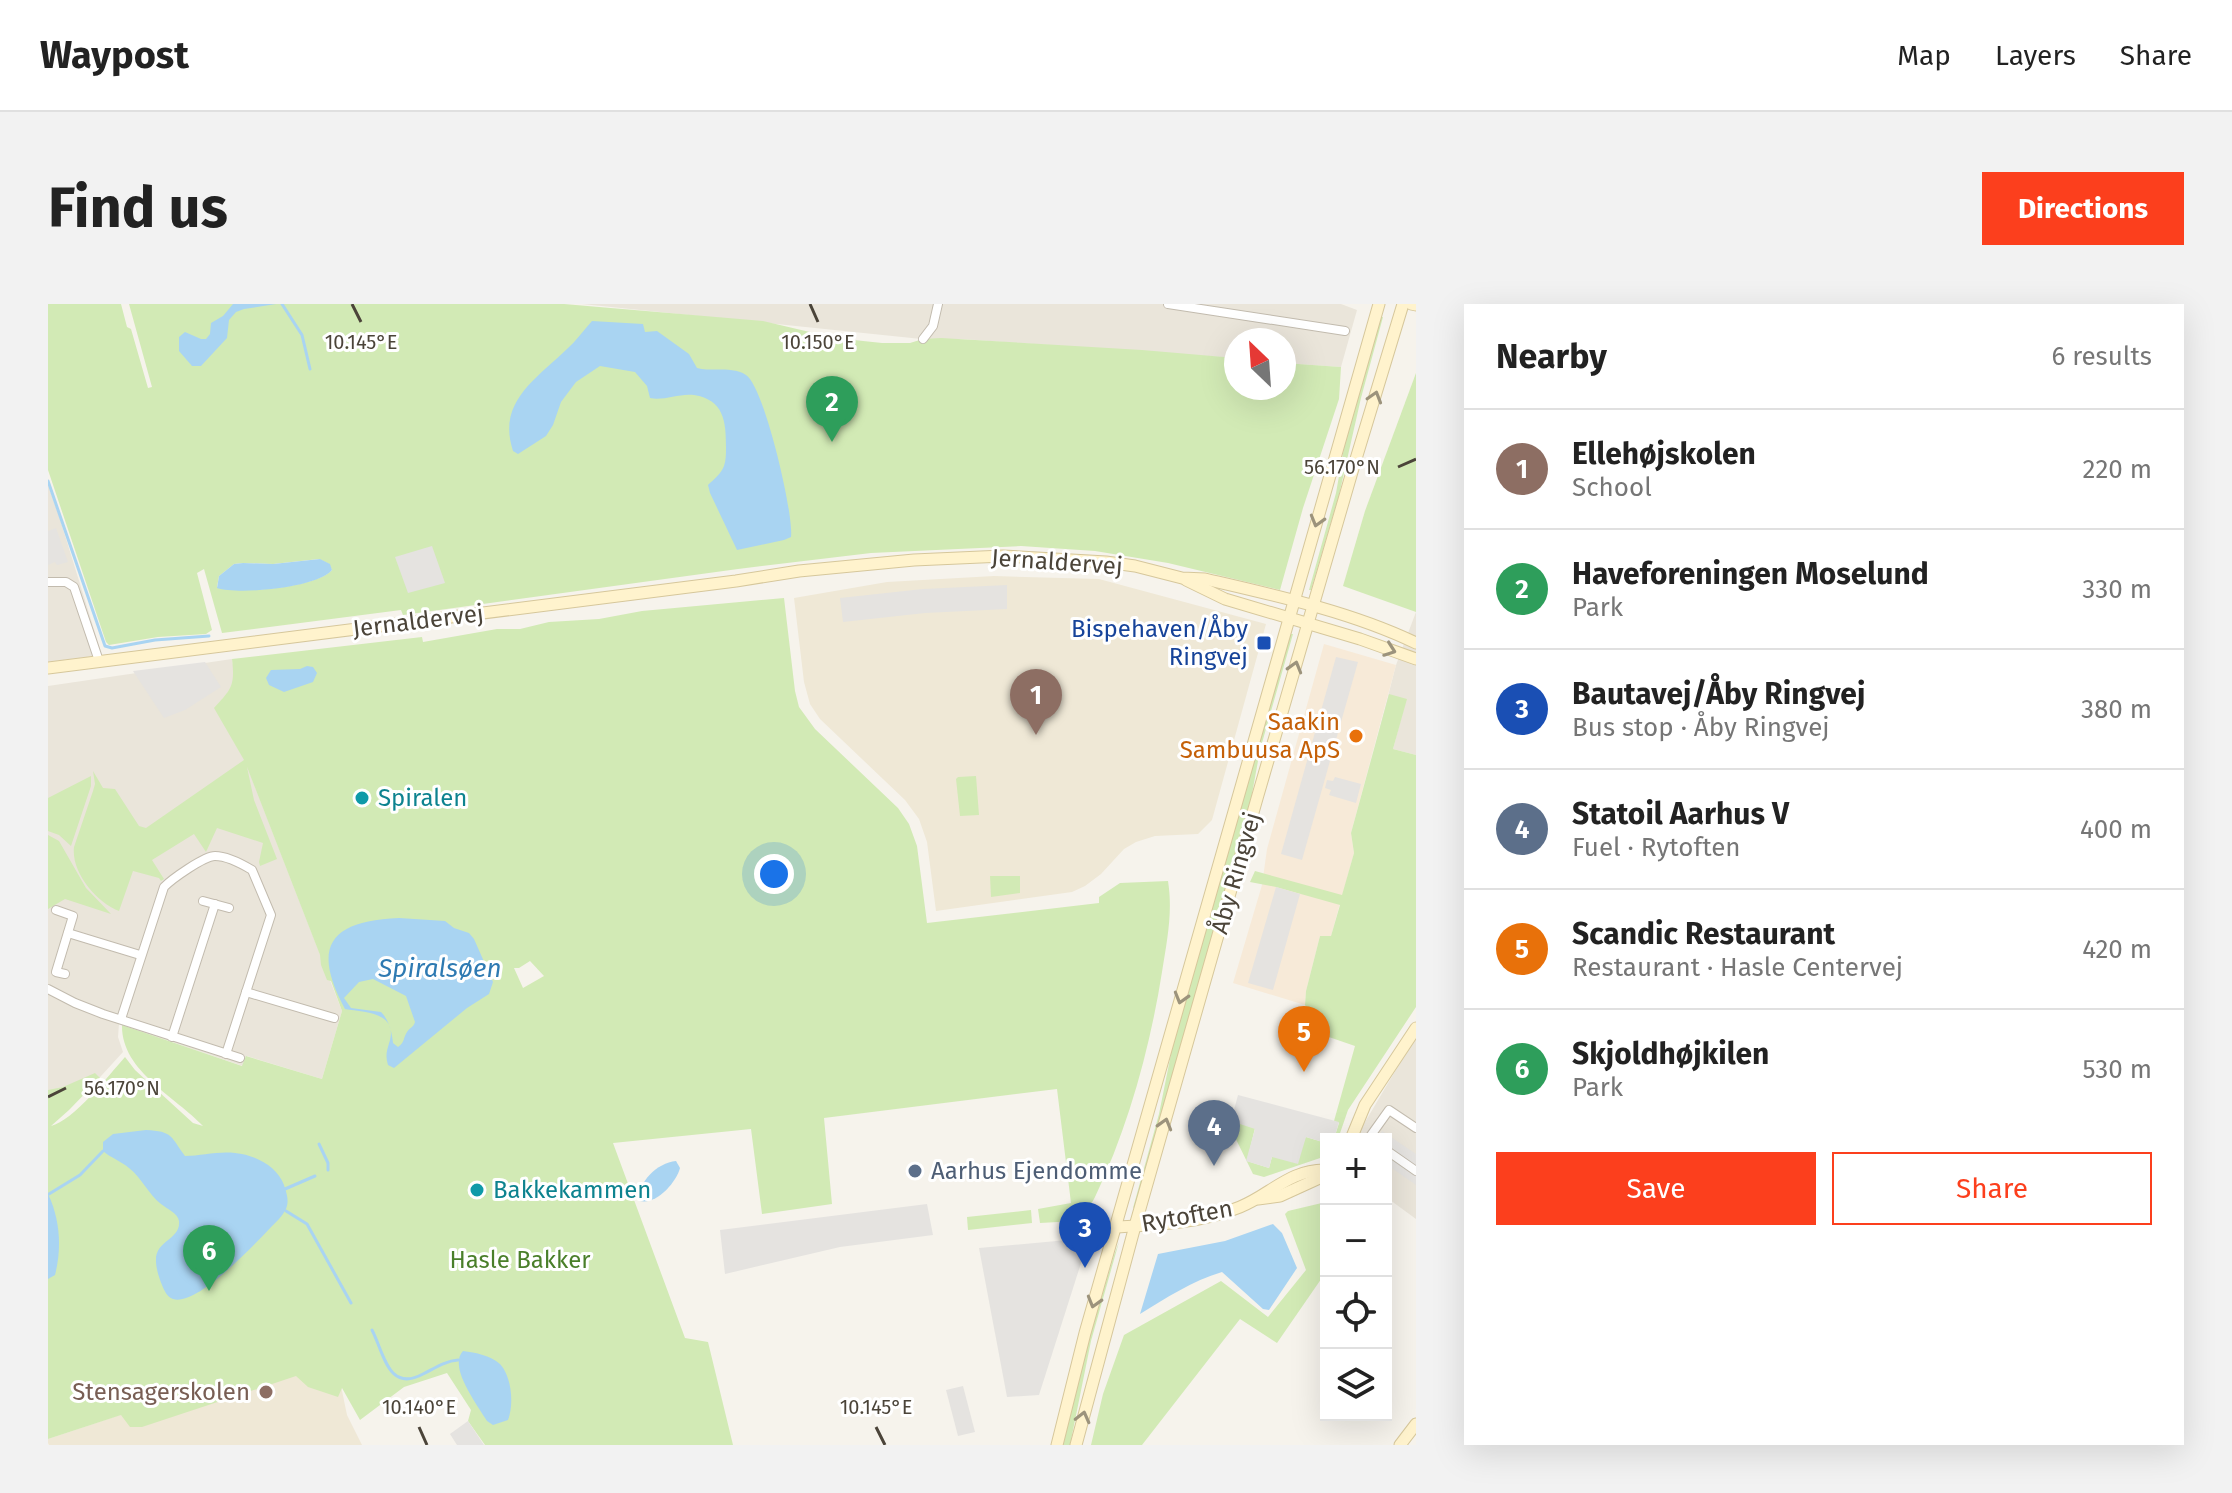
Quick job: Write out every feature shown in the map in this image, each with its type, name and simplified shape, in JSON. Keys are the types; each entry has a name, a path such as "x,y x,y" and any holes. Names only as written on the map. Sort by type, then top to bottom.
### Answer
{"main road":[{"name":"Åby Ringvej","path":"1057,1445 1073,1378 1379,304"},
{"name":"Åby Ringvej","path":"1076,1445 1135,1226 1312,607 1403,304"},
{"name":"Jernaldervej","path":"48,668 736,581 784,581 836,569 923,559 1036,557 1135,566 1182,578 1225,599 1416,659"},
{"name":"Jernaldervej","path":"1182,578 1205,579 1294,602 1387,629 1416,643"},
{"path":"1362,1133 1365,1105 1416,1028"},
{"name":"Rytoften","path":"1116,1227 1158,1225 1225,1213 1258,1199 1275,1185 1298,1175 1320,1171"},
{"path":"1400,1445 1416,1424"}],"street":[{"path":"923,339 933,326 938,304"},
{"path":"1168,304 1345,331"},
{"path":"48,582 69,583 74,587 99,661"},
{"path":"121,1019 166,884 209,857 219,857 252,870 270,912 226,1054"},
{"path":"203,901 229,908"},
{"path":"172,1037 215,904"},
{"path":"56,910 73,916 56,972 65,974"},
{"path":"68,933 140,955"},
{"path":"48,989 87,1009 240,1058"},
{"path":"246,992 334,1018"},
{"path":"1366,1133 1389,1110 1416,1128"},
{"path":"1392,1154 1416,1171"}],"shaded area":[{"path":"582,304 1341,304 1357,310 1341,367 1296,364 1296,328 1224,328 1224,357 962,339 931,340"},
{"path":"48,485 59,516 102,655 48,662"},
{"path":"56,528 68,562 48,565 48,531"},
{"path":"432,546 445,583 408,593 395,557"},
{"path":"994,576 1099,579 1266,624 1212,820 1198,834 1155,836 1136,842 1124,849 1101,874 1072,892 936,911 927,842 919,819 905,800 820,719 810,704 804,682 794,598 887,582"},
{"path":"1007,585 1007,609 925,613 843,622 840,598 923,589"},
{"path":"1416,612 1416,755 1393,749 1406,700 1390,695 1375,747 1396,665"},
{"path":"1324,644 1396,665 1351,833 1354,853 1331,936 1320,936 1305,1005 1233,983 1262,885 1267,849"},
{"path":"1336,657 1358,662 1302,860 1281,854"},
{"path":"232,659 235,679 215,708 245,761 342,1011 322,1079 247,1056 243,1066 119,1024 118,1037 123,1052 91,1087 48,1095 48,686"},
{"path":"205,662 221,687 185,710 164,718 133,671"},
{"path":"1335,777 1361,784 1356,803 1329,795 1331,790 1325,788 1327,780 1333,781"},
{"path":"1276,887 1300,894 1273,990 1248,983"},
{"path":"1416,1036 1416,1219 1392,1201 1392,1133 1359,1133"},
{"path":"1238,1095 1339,1122 1336,1133 1320,1133 1320,1141 1306,1137 1298,1164 1272,1157 1269,1168 1246,1161 1255,1129 1231,1121"},
{"path":"1392,1138 1416,1154 1416,1185 1392,1168"},
{"path":"927,1204 933,1235 840,1247 725,1274 720,1230"},
{"path":"1089,1238 1039,1395 1007,1397 979,1248"},
{"name":"Stensagerskolen","path":"320,1348 341,1386 347,1415 362,1445 48,1443 48,1439"},
{"path":"963,1386 975,1432 958,1436 946,1390"},
{"path":"468,1421 484,1445 457,1445 450,1434"}],"green space":[{"path":"48,304 121,304 148,388 152,387 129,304 564,304 763,321 835,338 882,343 941,338 1224,357 1224,400 1296,400 1296,364 1341,367 1339,399 1280,590 1168,563 1095,551 1021,546 871,553 403,615 401,610 222,633 204,569 197,573 212,630 206,634 158,637 109,645 48,470","holes":["319,559 329,564 332,570 311,581 277,588 242,590 217,587 219,576 234,564"]},
{"path":"1381,317 1339,495 1309,590 1336,493 1345,442"},
{"path":"1416,373 1416,612 1343,586 1365,511"},
{"name":"Hasle Bakker","path":"784,598 799,707 815,729 898,808 909,824 917,846 927,923 1099,903 1099,897 1120,883 1168,881 1169,926 1151,1030 1128,1116 1091,1203 1076,1221 1040,1223 1038,1209 1071,1203 1057,1089 824,1118 832,1204 762,1214 751,1129 613,1143 685,1338 708,1342 733,1445 485,1445 468,1421 471,1410 447,1373 404,1387 360,1420 342,1388 338,1397 308,1387 296,1376 142,1427 130,1427 121,1415 48,1439 48,1090 95,1073 100,1078 51,1126 80,1107 125,1057 193,1123 203,1126 140,1070 124,1041 122,1025 242,1066 246,1056 322,1079 342,1011 331,981 327,980 321,965 320,955 247,767 254,800 277,859 260,866 263,843 217,828 206,852 194,834 152,860 164,879 161,881 133,871 119,911 102,901 87,885 74,857 74,847 95,784 93,771 103,788 115,789 139,826 146,828 244,760 214,708 231,686 232,659 422,637 423,642 497,629 520,629 549,622 599,619 642,611","holes":["530,961 544,976 523,988 514,968"]},
{"path":"1290,634 1293,634 1260,750 1250,805 1133,1208 1159,1114 1172,1049"},
{"path":"1389,694 1407,699 1393,749 1416,755 1416,1007 1348,1110 1340,1133 1336,1133 1339,1123 1334,1121 1355,1046 1323,1035 1305,1005 1320,936 1331,936 1340,905 1250,882 1255,871 1342,895 1354,853 1351,833"},
{"path":"91,776 91,786 71,846 59,835 48,831 48,798"},
{"path":"976,776 979,815 960,816 956,779"},
{"path":"48,835 59,841 86,888 111,914 65,899 48,909"},
{"path":"990,876 1020,876 1020,893 991,897"},
{"path":"1231,1121 1255,1128 1247,1161 1269,1168 1272,1157 1306,1137 1320,1141 1320,1158 1264,1177 1253,1174 1229,1125"},
{"path":"1320,1203 1320,1281 1277,1343 1240,1319 1142,1445 1091,1445 1103,1394 1124,1335 1221,1281 1268,1317 1306,1270 1285,1214"},
{"path":"1031,1210 1032,1223 968,1230 967,1217"},
{"path":"1119,1242 1091,1341 1070,1445 1063,1445 1089,1340"}],"water":[{"path":"233,304 276,304 236,312 229,320 227,338 201,366 192,366 179,351 179,337 185,332 206,339 211,323 223,316"},
{"path":"592,321 643,324 645,332 657,331 689,354 697,368 735,371 746,375 753,384 769,425 788,504 791,537 737,550 708,485 721,472 725,461 725,429 721,413 712,402 694,395 650,398 647,386 635,372 600,366 576,382 561,402 546,436 518,454 513,451 510,419 522,393"},
{"path":"320,559 330,564 332,570 311,581 259,590 217,588 219,576 234,564"},
{"path":"313,667 317,673 313,682 284,692 269,685 266,678 271,670"},
{"name":"Spiralsøen","path":"375,920 445,921 469,933 493,982 489,994 467,1008 394,1068 388,1065 387,1058 391,1031 388,1024 377,1015 345,1009 329,969 333,941 357,925","holes":["373,979 406,996 415,1022 398,1047 393,1043 390,1026 381,1012 351,1008 344,998 359,982"]},
{"path":"146,1130 167,1134 185,1156 229,1153 257,1159 271,1167 281,1178 287,1195 288,1203 279,1219 229,1269 184,1299 173,1299 167,1295 156,1264 159,1249 179,1227 178,1218 156,1200 134,1172 103,1151 103,1142 113,1134"},
{"path":"676,1161 680,1168 670,1186 652,1200 640,1201 642,1187 650,1175 662,1165"},
{"path":"48,1194 57,1223 59,1254 55,1275 48,1279"},
{"path":"1273,1224 1282,1233 1297,1268 1269,1310 1263,1309 1222,1272 1190,1285 1140,1314 1158,1254 1225,1241"},
{"path":"463,1351 492,1358 504,1370 511,1391 508,1420 493,1425 487,1421 461,1376 459,1358"}],"waterway":[{"path":"282,304 302,335 310,369"},
{"path":"48,481 105,646 112,648 155,640 209,636"},
{"path":"319,1144 328,1170"},
{"path":"49,1194 80,1175 103,1151"},
{"path":"285,1189 315,1176"},
{"path":"286,1211 307,1224 351,1303"},
{"path":"372,1330 389,1368 402,1378 411,1379 444,1363 458,1360"}],"place":[{"name":"Haveforeningen Moselund","path":"832,442"},
{"name":"Bispehaven/Åby Ringvej","path":"1264,643"},
{"name":"Ellehøjskolen","path":"1036,735"},
{"name":"Saakin Sambuusa ApS","path":"1356,736"},
{"name":"Spiralen","path":"362,798"},
{"name":"Scandic Restaurant","path":"1304,1072"},
{"name":"Statoil Aarhus V","path":"1214,1166"},
{"name":"Aarhus Ejendomme","path":"915,1171"},
{"name":"Bakkekammen","path":"477,1190"},
{"name":"Bautavej/Åby Ringvej","path":"1085,1268"},
{"name":"Skjoldhøjkilen","path":"209,1291"},
{"name":"Stensagerskolen","path":"266,1392"}]}
